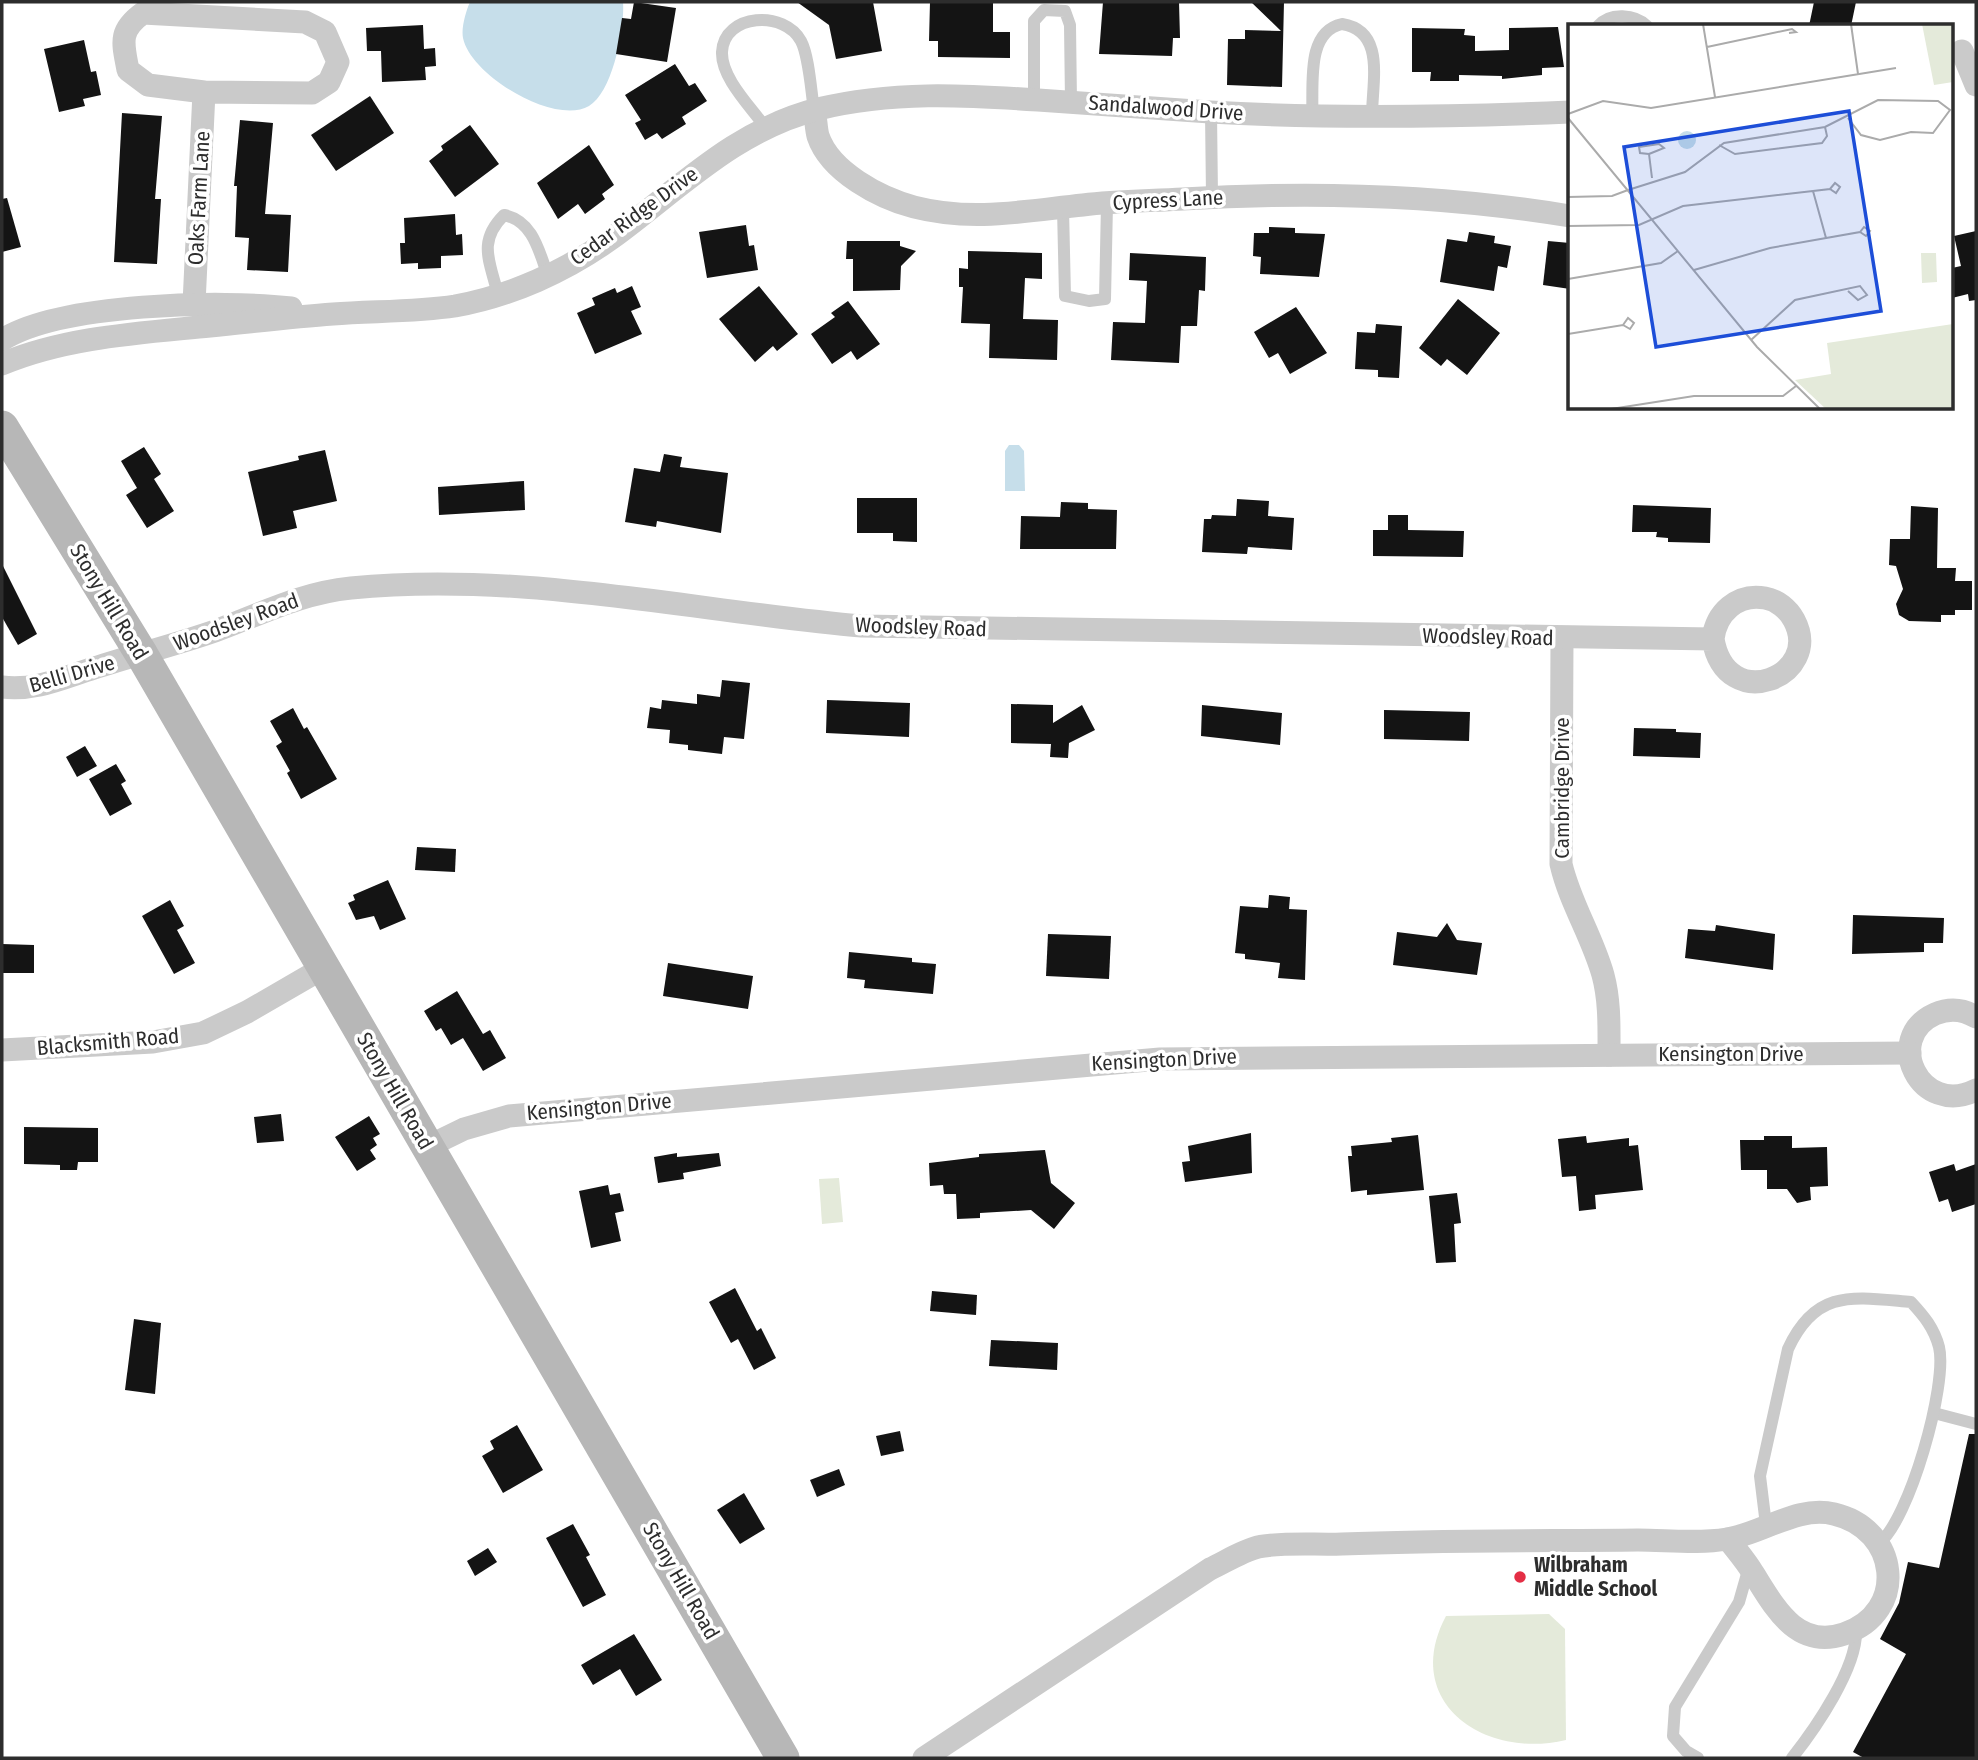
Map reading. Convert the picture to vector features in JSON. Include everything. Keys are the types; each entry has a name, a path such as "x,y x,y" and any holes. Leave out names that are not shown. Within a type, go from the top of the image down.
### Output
{"main road":[{"name":"Stony Hill Road","path":"2,427 142,655 783,1758"}],"street":[{"path":"143,13 305,22 325,32 338,62 329,82 312,93 204,92 148,85 128,70 123,43 128,24 143,13"},
{"path":"1964,50 1976,85"},
{"name":"Oaks Farm Lane","path":"194,304 204,92"},
{"name":"Sandalwood Drive","path":"765,127 814,110 908,94 1312,116 1568,112"},
{"name":"Cypress Lane","path":"814,110 818,137 828,153 860,182 887,197 912,206 970,216 1212,197 1338,195 1405,198 1568,216"},
{"name":"Cedar Ridge Drive","path":"2,364 46,348 132,334 332,314 455,306 498,295 548,276 613,237 702,166 765,127"},
{"name":"Cedar Ridge Drive","path":"2,340 27,328 76,317 194,304 255,305 332,314"},
{"name":"Woodsley Road","path":"142,655 215,631 292,599 349,589 421,584 592,593 749,615 862,626 1713,639"},
{"name":"Cambridge Drive","path":"1562,638 1561,864 1567,888 1603,976 1608,1007 1609,1055"},
{"name":"Belli Drive","path":"2,687 20,689 52,684 142,655"},
{"name":"Blacksmith Road","path":"2,1050 153,1042 203,1033 247,1012 323,968"},
{"path":"1976,1017 1953,1010 1931,1016 1915,1031 1909,1053 1915,1075 1931,1091 1953,1097 1976,1090"},
{"name":"Kensington Drive","path":"427,1147 464,1129 509,1116 1116,1061 1255,1056 1909,1053"},
{"path":"924,1758 1210,1569 1258,1547 1385,1542 1728,1539 1766,1525 1832,1513 1859,1522 1879,1543 1886,1555 1889,1577 1885,1598 1873,1616 1856,1630 1836,1637 1816,1637 1798,1631 1782,1619 1728,1539"}],"lane":[{"path":"1034,100 1034,21 1044,10 1065,11 1070,24 1071,102"},
{"path":"1601,24 1610,18 1622,16 1640,20 1645,24"},
{"path":"765,127 732,82 722,53 727,35 744,22 772,20 791,28 802,41 814,110"},
{"path":"1312,116 1316,46 1329,29 1342,24 1363,31 1372,44 1372,116"},
{"path":"1211,112 1212,197"},
{"path":"1063,208 1065,296 1089,301 1105,299 1107,204"},
{"path":"498,295 486,241 489,230 504,215 517,218 533,235 548,276"},
{"path":"1766,1525 1760,1476 1788,1349 1794,1336 1825,1303 1854,1297 1911,1302 1929,1321 1940,1349 1934,1413 1912,1485 1891,1535 1879,1543"},
{"path":"1934,1413 1976,1424"},
{"path":"1698,1758 1686,1751 1673,1736 1675,1707 1739,1602 1746,1574 1751,1570"},
{"path":"1792,1758 1834,1693 1857,1643 1856,1630"}],"green space":[{"path":"839,1178 843,1222 822,1224 819,1179"},
{"path":"1549,1614 1565,1629 1566,1740 1535,1744 1505,1741 1479,1732 1457,1717 1442,1697 1434,1674 1435,1646 1446,1616"}],"water":[{"path":"470,2 623,2 622,27 616,58 605,87 597,99 589,106 574,110 556,109 516,94 497,81 469,53 463,38 463,25"},
{"path":"1009,445 1019,445 1024,451 1025,491 1005,491 1005,451"}],"building":[{"path":"634,2 676,8 667,62 616,54 622,18 631,19"},
{"path":"797,2 873,2 882,51 836,59 829,25"},
{"path":"930,2 993,2 993,32 1010,32 1010,58 938,57 938,41 929,41"},
{"path":"1103,2 1179,2 1180,38 1173,38 1172,56 1099,54"},
{"path":"1251,2 1284,2 1282,87 1227,85 1228,39 1245,39 1245,30 1281,31"},
{"path":"1814,2 1856,2 1851,24 1809,24"},
{"path":"423,25 424,49 435,48 436,66 425,67 426,80 382,82 381,51 367,51 366,28"},
{"path":"1558,27 1564,67 1542,68 1542,75 1502,79 1502,76 1459,75 1459,81 1430,81 1431,72 1412,72 1412,28 1465,29 1464,35 1475,36 1475,51 1509,50 1509,28"},
{"path":"84,40 91,72 96,71 101,95 83,99 85,106 59,112 44,49"},
{"path":"675,64 689,86 695,83 707,101 682,117 686,124 662,139 657,133 645,140 635,123 641,120 625,95"},
{"path":"370,96 394,133 336,171 311,135"},
{"path":"122,113 162,116 155,199 161,199 157,264 114,262"},
{"path":"240,120 273,123 265,214 291,215 288,272 247,270 249,238 235,237 237,186 234,186"},
{"path":"470,125 499,164 455,197 429,161 443,150 441,146"},
{"path":"589,145 614,185 602,194 605,199 585,214 578,204 558,219 537,183"},
{"path":"7,198 21,247 2,252 2,199"},
{"path":"455,214 456,235 462,234 463,255 441,256 441,268 418,269 418,263 401,264 400,243 405,243 404,218"},
{"path":"746,225 749,246 754,245 758,270 707,278 699,232"},
{"path":"1269,227 1295,228 1295,233 1325,234 1319,277 1260,274 1261,257 1253,256 1254,233 1269,233"},
{"path":"1976,231 1976,300 1969,301 1968,294 1954,298 1954,268 1961,266 1954,236"},
{"path":"1469,232 1495,236 1494,243 1511,246 1507,268 1498,266 1494,291 1440,282 1447,239 1467,242"},
{"path":"847,241 900,241 900,246 916,251 901,266 900,290 853,291 853,259 846,259"},
{"path":"1548,241 1568,243 1568,289 1543,285"},
{"path":"968,251 1042,253 1042,279 1025,278 1023,319 1058,320 1057,360 989,358 990,324 961,323 963,287 959,287 959,268 968,269"},
{"path":"1130,253 1206,257 1205,291 1199,290 1197,326 1181,326 1179,363 1111,360 1113,322 1145,323 1147,281 1129,280"},
{"path":"632,286 641,307 631,311 642,334 595,354 577,313 595,305 592,298 615,288 617,293"},
{"path":"759,286 798,334 777,351 773,346 755,362 719,319"},
{"path":"1458,299 1500,333 1467,375 1447,359 1441,366 1419,348"},
{"path":"848,301 880,344 857,360 851,351 832,364 811,334 835,317 831,313"},
{"path":"1296,307 1327,353 1290,374 1278,353 1269,358 1254,332"},
{"path":"1376,324 1402,326 1399,378 1378,377 1378,370 1355,369 1357,332 1375,333"},
{"path":"144,447 161,474 154,479 174,511 147,528 126,495 137,488 121,461"},
{"path":"325,450 337,501 293,511 297,528 263,536 248,472 299,460 298,456"},
{"path":"664,454 682,457 680,467 728,473 721,533 657,521 656,527 625,522 634,468 660,472"},
{"path":"524,481 525,510 439,515 438,487"},
{"path":"857,498 917,498 917,542 893,541 893,533 857,533"},
{"path":"1237,499 1269,501 1268,516 1294,518 1292,550 1248,547 1247,554 1202,552 1204,519 1211,519 1212,515 1236,516"},
{"path":"1061,502 1088,503 1088,509 1117,510 1116,549 1020,549 1021,516 1060,517"},
{"path":"1633,505 1711,508 1710,543 1668,542 1668,538 1656,537 1657,532 1632,532"},
{"path":"1911,506 1938,508 1937,568 1956,568 1955,581 1972,581 1972,610 1955,610 1955,615 1941,615 1941,622 1909,621 1899,615 1896,604 1903,589 1896,566 1889,565 1890,539 1910,539"},
{"path":"1388,515 1408,515 1408,530 1464,531 1463,557 1373,556 1373,530 1388,530"},
{"path":"2,564 37,634 18,645 2,617"},
{"path":"722,680 750,683 744,739 724,737 722,754 688,750 688,745 669,743 670,730 647,728 650,707 661,709 662,700 697,704 697,694 720,697"},
{"path":"827,700 910,703 909,737 826,733"},
{"path":"1011,704 1053,705 1053,723 1082,705 1095,730 1069,743 1068,758 1050,757 1051,744 1011,743"},
{"path":"1202,705 1282,713 1280,745 1201,736"},
{"path":"293,708 337,779 301,799 276,746 282,742 270,721"},
{"path":"1384,710 1470,712 1469,741 1384,739"},
{"path":"1634,728 1676,729 1676,732 1701,733 1700,758 1633,756"},
{"path":"85,746 97,766 77,777 66,757"},
{"path":"116,764 126,781 121,784 132,804 110,816 89,779"},
{"path":"417,847 456,849 455,872 415,870"},
{"path":"388,880 406,919 380,930 374,916 356,920 348,903 355,900 353,895"},
{"path":"1269,895 1290,897 1289,909 1307,910 1305,980 1278,978 1280,963 1245,959 1245,954 1235,953 1240,906 1268,908"},
{"path":"170,900 184,926 177,930 195,963 174,974 142,916"},
{"path":"1853,915 1944,918 1943,943 1924,943 1924,952 1852,954"},
{"path":"1447,923 1457,940 1482,943 1477,975 1393,965 1397,932 1437,937"},
{"path":"1716,925 1775,934 1773,970 1685,958 1688,929 1715,931"},
{"path":"1048,934 1111,936 1109,979 1046,976"},
{"path":"2,944 34,945 34,973 2,973"},
{"path":"849,952 912,958 912,962 936,964 933,994 864,988 865,980 847,978"},
{"path":"668,963 753,976 748,1009 663,996"},
{"path":"457,991 483,1034 490,1030 506,1058 483,1071 463,1038 451,1045 441,1028 436,1031 424,1011"},
{"path":"281,1114 284,1141 257,1143 254,1117"},
{"path":"369,1116 380,1134 373,1138 377,1145 370,1150 376,1159 357,1171 335,1137"},
{"path":"24,1127 98,1128 98,1162 78,1162 77,1170 60,1170 60,1165 24,1164"},
{"path":"1251,1133 1252,1173 1185,1182 1182,1162 1190,1161 1188,1146"},
{"path":"1418,1135 1424,1190 1367,1195 1367,1190 1351,1192 1348,1156 1352,1156 1351,1146 1392,1142 1391,1138"},
{"path":"1586,1136 1587,1143 1629,1138 1629,1146 1638,1145 1643,1190 1595,1195 1596,1209 1579,1211 1576,1176 1562,1177 1558,1139"},
{"path":"1764,1136 1792,1136 1792,1148 1827,1147 1828,1186 1810,1187 1811,1200 1797,1203 1787,1189 1767,1189 1767,1170 1741,1170 1740,1140 1764,1140"},
{"path":"1045,1150 1051,1183 1075,1203 1054,1229 1031,1210 980,1213 980,1218 957,1219 956,1194 944,1194 943,1185 930,1186 929,1163 979,1157 979,1154"},
{"path":"677,1153 677,1157 719,1153 721,1166 683,1173 684,1179 658,1183 654,1157"},
{"path":"1954,1164 1956,1171 1976,1164 1976,1204 1952,1212 1948,1199 1939,1202 1929,1172"},
{"path":"608,1185 610,1195 620,1193 624,1211 615,1213 621,1241 591,1248 579,1191"},
{"path":"1457,1193 1461,1223 1454,1224 1456,1262 1436,1263 1429,1196"},
{"path":"735,1288 757,1331 761,1328 776,1358 754,1370 738,1339 731,1343 709,1302"},
{"path":"932,1291 977,1295 976,1315 930,1311"},
{"path":"134,1319 161,1323 155,1394 125,1390"},
{"path":"991,1340 1058,1343 1057,1370 989,1366"},
{"path":"517,1425 543,1470 503,1493 482,1456 494,1449 490,1441"},
{"path":"900,1431 904,1451 881,1456 876,1436"},
{"path":"1969,1434 1976,1434 1976,1758 1864,1758 1853,1752 1906,1654 1880,1639 1899,1603 1908,1562 1939,1568"},
{"path":"839,1469 845,1485 817,1497 810,1480"},
{"path":"744,1493 765,1529 740,1544 717,1510"},
{"path":"573,1524 590,1555 586,1557 606,1595 583,1607 546,1538"},
{"path":"488,1548 497,1562 475,1576 467,1561"},
{"path":"634,1634 662,1680 636,1696 620,1669 593,1685 581,1665"}],"place":[{"name":"Wilbraham Middle School","path":"1520,1577"}]}
